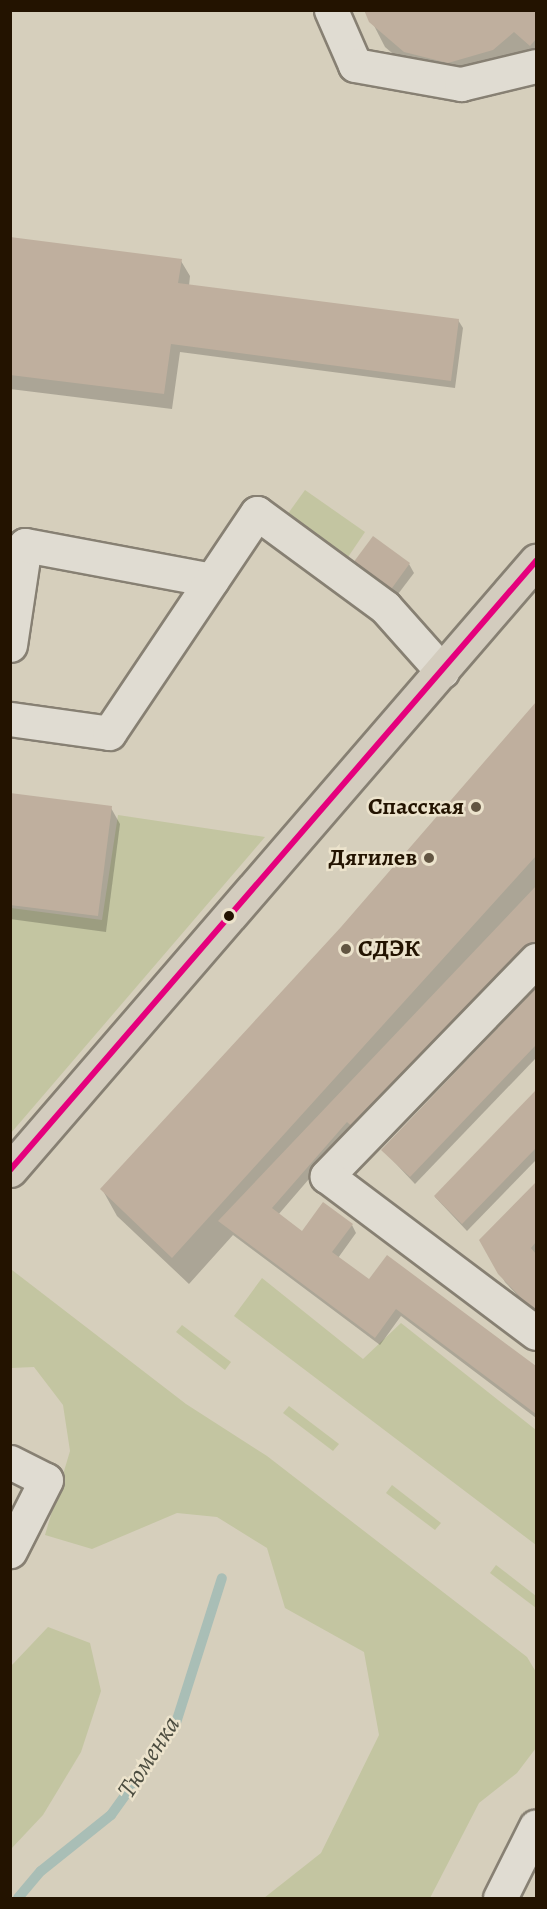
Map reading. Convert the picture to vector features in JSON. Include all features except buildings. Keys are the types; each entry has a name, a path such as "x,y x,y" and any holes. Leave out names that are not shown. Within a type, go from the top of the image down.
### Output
{"main road":[{"path":"10,1170 537,561"}],"street":[{"path":"331,10 355,65 461,84 537,66"},
{"path":"10,719 109,734 256,513 385,608 442,671"},
{"path":"10,645 25,545 212,580"},
{"path":"537,960 327,1176 537,1333"},
{"path":"10,1462 45,1480 10,1551"},
{"path":"500,1899 537,1826"}],"green space":[{"path":"305,490 365,532 344,563 287,515"},
{"path":"118,815 265,837 11,1133 11,908 102,920"},
{"path":"12,1270 186,1404 267,1456 527,1657 536,1672 536,1748 517,1773 479,1803 430,1898 264,1898 321,1853 379,1735 364,1652 285,1608 267,1548 217,1517 177,1513 92,1549 45,1535 70,1451 63,1405 34,1367 11,1368"},
{"path":"262,1278 363,1359 401,1323 536,1430 536,1545 234,1316"},
{"path":"182,1325 231,1362 225,1370 176,1332"},
{"path":"289,1406 339,1444 333,1451 283,1413"},
{"path":"392,1485 441,1523 435,1530 386,1493"},
{"path":"496,1565 536,1596 536,1608 490,1573"},
{"path":"48,1627 90,1643 101,1691 81,1752 43,1815 11,1849 11,1666"}],"waterway":[{"name":"Тюменка","path":"18,1898 41,1871 111,1815 175,1726 222,1578"}],"transit line":[{"path":"10,1170 536,561"}],"place":[{"name":"Спасская","path":"476,807"},
{"name":"Дягилев","path":"429,858"},
{"name":"СДЭК","path":"346,949"}]}
